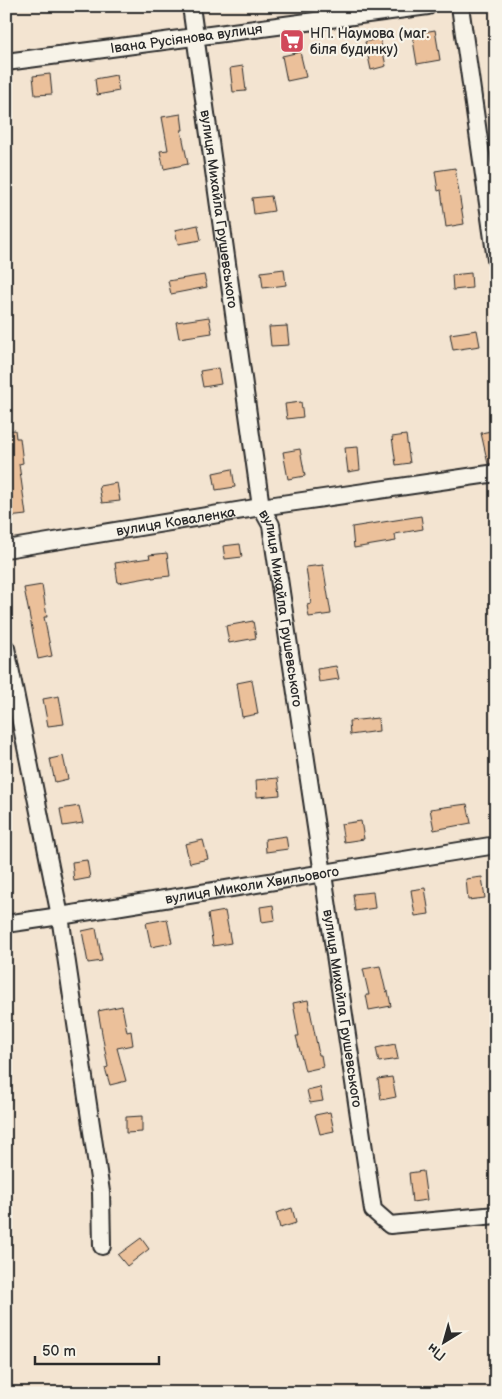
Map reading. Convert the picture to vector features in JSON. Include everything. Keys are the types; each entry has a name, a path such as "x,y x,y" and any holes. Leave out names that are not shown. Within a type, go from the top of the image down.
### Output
{"street":[{"name":"вулиця Михайла Грушевського","path":"191,6 261,507 271,525 373,1210 390,1225 496,1214"},
{"name":"Івана Русіянова вулиця","path":"6,62 428,6"},
{"path":"460,6 496,260"},
{"name":"вулиця Коваленка","path":"6,549 261,507 496,473"},
{"path":"6,648 60,916 101,1192 102,1246"},
{"name":"вулиця Миколи Хвильового","path":"6,924 496,845"}],"building":[{"path":"435,30 440,60 417,64 412,34"},
{"path":"380,38 386,66 371,70 365,42"},
{"path":"300,52 306,77 287,81 282,56"},
{"path":"243,66 246,91 233,92 230,68"},
{"path":"50,74 52,94 35,95 33,76"},
{"path":"116,75 119,91 97,95 95,79"},
{"path":"181,114 183,130 181,130 188,164 164,169 160,151 168,150 162,117"},
{"path":"455,168 464,224 446,227 441,190 438,191 435,171"},
{"path":"271,196 274,211 254,214 252,198"},
{"path":"198,225 201,240 178,244 175,230"},
{"path":"284,269 286,285 263,288 261,272"},
{"path":"471,273 472,288 453,290 452,275"},
{"path":"204,275 207,287 171,294 168,281"},
{"path":"209,317 212,333 179,338 176,322"},
{"path":"287,326 289,345 271,346 269,327"},
{"path":"477,330 480,346 453,350 450,334"},
{"path":"218,368 221,384 203,387 200,371"},
{"path":"301,402 303,417 287,419 285,404"},
{"path":"15,430 16,438 20,438 23,463 19,464 26,515 8,517 6,507 6,431"},
{"path":"496,430 496,463 488,464 481,433"},
{"path":"406,435 410,463 396,465 392,437"},
{"path":"358,447 360,470 348,472 345,448"},
{"path":"300,449 305,476 288,479 283,452"},
{"path":"232,469 235,487 216,490 213,473"},
{"path":"117,483 120,501 102,503 99,486"},
{"path":"421,516 423,529 395,534 396,541 354,548 352,527"},
{"path":"240,544 242,557 225,559 223,546"},
{"path":"167,553 170,576 118,583 115,563 150,558 149,555"},
{"path":"323,565 331,614 309,617 307,605 311,604 306,567"},
{"path":"42,585 47,617 44,617 52,656 38,659 24,588"},
{"path":"253,621 256,638 229,643 226,626"},
{"path":"336,666 339,679 319,682 317,669"},
{"path":"252,680 258,714 242,717 237,683"},
{"path":"59,696 64,724 48,726 43,699"},
{"path":"378,718 379,731 350,735 349,721"},
{"path":"63,756 68,779 55,782 50,759"},
{"path":"278,778 280,795 257,797 256,780"},
{"path":"467,804 471,823 434,830 430,809"},
{"path":"79,806 83,823 63,826 60,809"},
{"path":"361,821 364,839 344,842 341,824"},
{"path":"286,836 288,849 266,852 265,839"},
{"path":"203,840 208,859 190,863 185,844"},
{"path":"87,860 90,878 74,881 72,862"},
{"path":"482,877 485,898 468,900 466,879"},
{"path":"425,888 429,914 415,916 411,890"},
{"path":"373,892 375,908 355,911 353,894"},
{"path":"273,905 275,920 262,922 260,907"},
{"path":"225,911 231,943 213,946 208,914"},
{"path":"167,919 172,943 151,947 146,923"},
{"path":"96,928 102,961 88,963 82,931"},
{"path":"380,966 391,1006 369,1010 366,995 369,995 363,969"},
{"path":"308,1000 323,1067 305,1071 296,1036 299,1036 293,1003"},
{"path":"122,1006 127,1032 131,1031 133,1045 117,1048 126,1081 110,1085 105,1068 108,1067 98,1011"},
{"path":"395,1044 398,1059 379,1062 376,1048"},
{"path":"392,1077 396,1097 381,1100 378,1079"},
{"path":"320,1087 323,1101 310,1103 307,1090"},
{"path":"330,1112 334,1131 320,1134 315,1115"},
{"path":"142,1116 142,1132 126,1133 126,1117"},
{"path":"423,1171 427,1200 412,1202 409,1173"},
{"path":"292,1208 296,1223 280,1228 276,1213"},
{"path":"141,1238 149,1249 127,1266 118,1255"}],"place":[{"name":"НП. Наумова (маг. біля будинку)","path":"292,41"}]}
